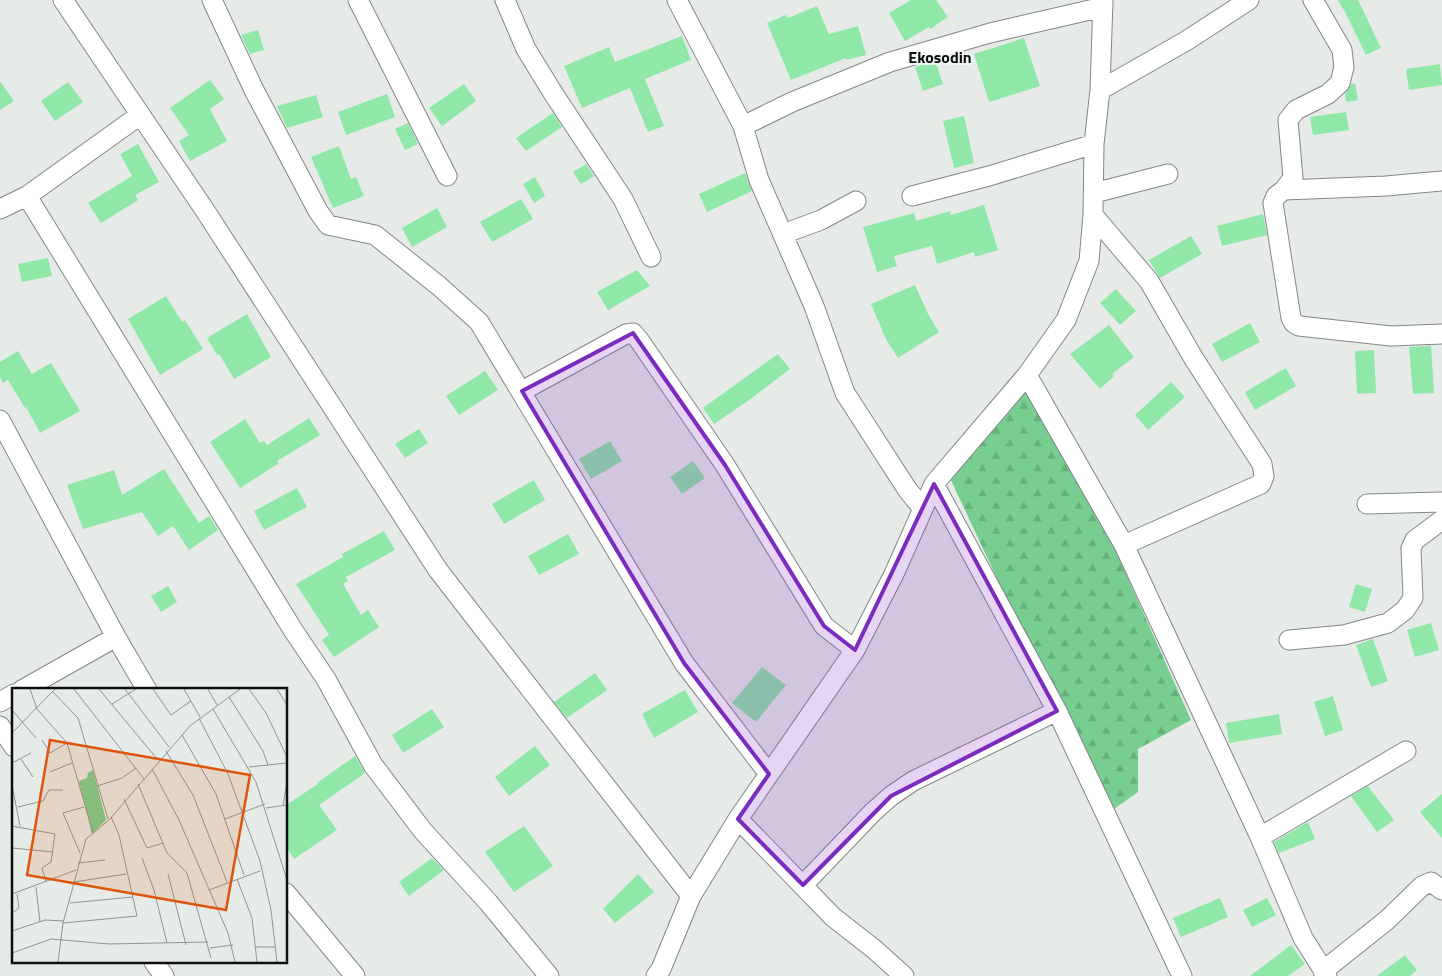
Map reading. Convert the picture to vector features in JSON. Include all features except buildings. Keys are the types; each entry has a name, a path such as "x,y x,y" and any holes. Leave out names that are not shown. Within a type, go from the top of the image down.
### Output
{"street":[{"path":"63,0 206,212 438,570 691,896"},
{"path":"212,0 254,90 318,211 328,225 375,235 439,286 479,322 522,390 624,566 684,663 769,774"},
{"path":"358,0 447,176"},
{"path":"504,0 526,49 623,199 650,257"},
{"path":"677,0 743,126 759,180 814,306 845,393 907,489 922,508"},
{"path":"1100,90 1186,41 1249,0"},
{"path":"1313,0 1342,50 1344,68 1340,82 1328,94 1296,110 1288,120 1293,178 1284,190 1276,196 1273,203 1294,323 1299,326 1391,336 1442,334"},
{"path":"662,973 691,896 738,819 855,650 894,574 934,484 1027,375 1066,320 1089,261 1094,193 1094,144 1100,90 1103,3 890,62 792,102 743,126"},
{"path":"0,209 27,196 140,114"},
{"path":"912,196 989,176 1094,144"},
{"path":"1094,193 1168,174"},
{"path":"1284,190 1386,186 1442,181"},
{"path":"27,196 293,630 326,679 373,765 423,831 488,902 549,976"},
{"path":"783,234 821,220 856,201"},
{"path":"1093,215 1149,281 1194,359 1262,464 1264,476 1261,484 1124,545"},
{"path":"522,390 626,334 632,333 640,340 725,465 824,626 855,650"},
{"path":"1027,375 1124,545 1260,837 1303,938 1325,974 1387,920 1422,886 1431,882 1442,890"},
{"path":"0,420 116,637 146,688"},
{"path":"934,484 1057,711 1182,976"},
{"path":"1367,504 1442,502"},
{"path":"1289,640 1344,634 1388,623 1405,610 1413,598 1410,548 1416,540 1442,520"},
{"path":"26,688 116,637"},
{"path":"0,702 12,695"},
{"path":"802,885 891,796 913,781 1057,711"},
{"path":"0,726 12,744"},
{"path":"1260,837 1406,751"},
{"path":"738,819 833,917 874,949 904,976"},
{"path":"288,896 355,976"},
{"path":"155,964 164,976"}],"highlighted area":[{"path":"633,333 725,465 824,626 855,650 934,484 1057,711 891,796 803,885 738,819 769,774 684,663 522,391"}],"green space":[{"path":"1033,365 1191,720 1138,749 1138,792 1107,814 950,478"}],"district":[{"name":"Ekosodin","path":"940,57"}]}
